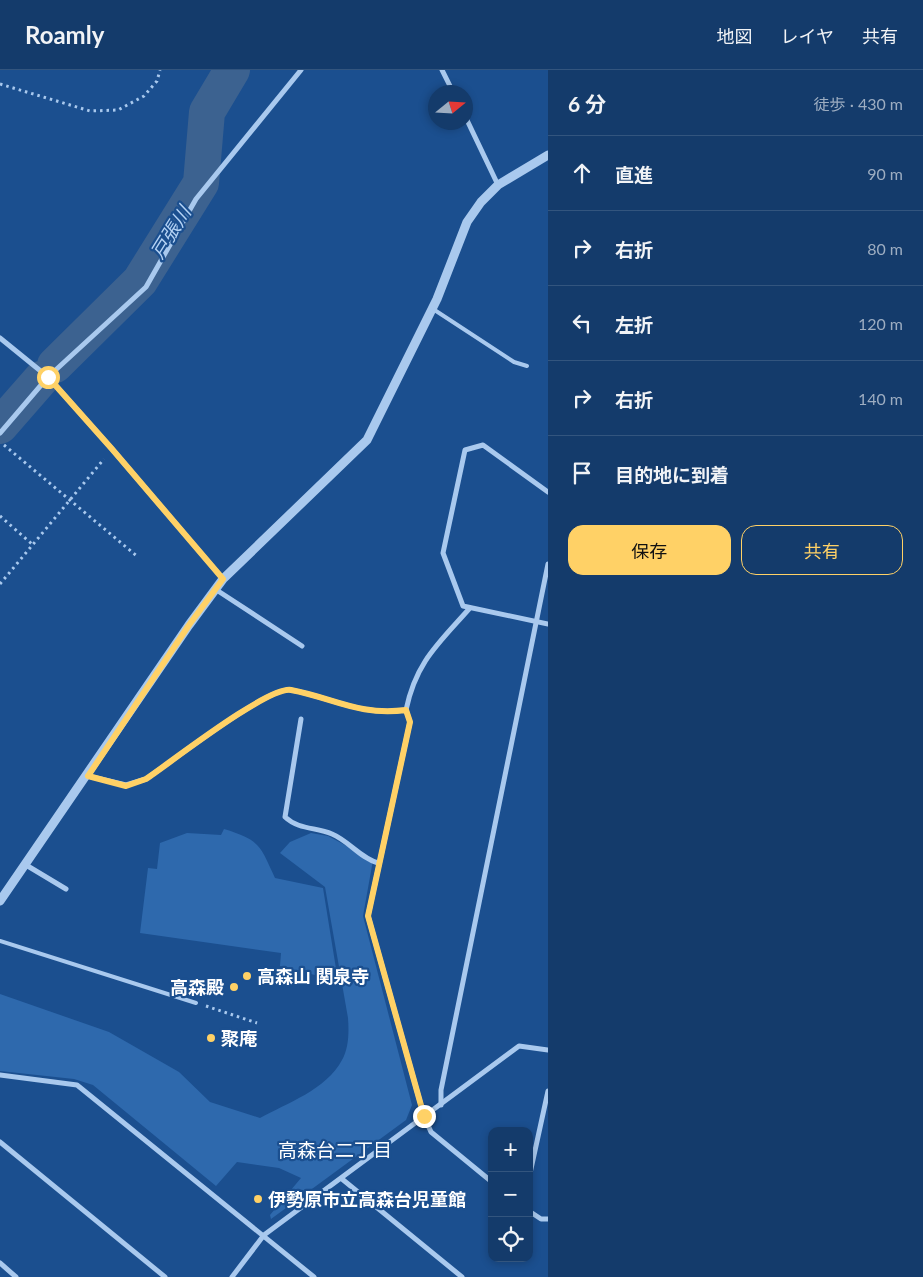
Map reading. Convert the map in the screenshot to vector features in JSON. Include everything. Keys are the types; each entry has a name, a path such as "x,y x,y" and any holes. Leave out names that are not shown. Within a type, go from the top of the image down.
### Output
{"street":[{"path":"0,433 48,377 146,287 196,198 301,70"},
{"path":"442,70 450,85"},
{"path":"472,130 498,185"},
{"path":"0,902 215,589 223,579 367,440 432,308 467,222 481,202 498,185 548,155"},
{"path":"0,338 48,377 223,579"},
{"path":"548,492 483,445 465,450 443,552 463,606 469,609 548,624"},
{"path":"441,1105 441,1090 548,564"},
{"path":"215,589 302,646"},
{"path":"469,609 425,659 411,687 406,710 410,722 368,916 424,1116 431,1132 488,1179"},
{"path":"88,776 126,786 146,779 263,698 288,690 360,710 392,712 406,710"},
{"path":"301,719 285,817 294,825 333,834 368,860 378,863"},
{"path":"26,865 66,889"},
{"path":"232,1277 264,1235 520,1046 548,1050"},
{"path":"0,1075 77,1085 314,1277"},
{"path":"530,1172 548,1091"},
{"path":"0,1142 165,1277"},
{"path":"342,1179 462,1277"},
{"path":"533,1214 541,1219 548,1219"},
{"path":"0,1263 16,1277"}],"lane":[{"path":"432,308 514,362 526,366"},
{"path":"0,941 196,1003"}],"path":[{"path":"0,84 90,111 118,110 144,96 157,81 160,70"},
{"path":"0,441 138,557"},
{"path":"0,584 112,449"},
{"path":"0,516 33,545"},
{"path":"196,1003 257,1023"}],"shaded area":[{"path":"224,829 245,837 257,845 266,858 275,878 323,888 338,981 280,966 281,953 140,933 148,868 157,869 160,843 187,833 221,835"},
{"path":"311,833 328,836 373,860 363,916 412,1105 406,1120 271,1219 270,1215 301,1178 279,1168 237,1162 216,1186 93,1085 74,1079 0,1071 0,994 109,1032 179,1072 210,1102 260,1118 316,1088 326,1080 342,1060 347,1045 348,1018 325,887 280,853 290,842"}],"waterway":[{"name":"戸張川","path":"55,365 140,281 201,183 207,112 232,70"},
{"name":"戸張川","path":"0,426 41,379"}],"place":[{"name":"高森山 関泉寺","path":"247,976"},
{"name":"高森殿","path":"234,987"},
{"name":"聚庵","path":"211,1038"},
{"name":"伊勢原市立高森台児童館","path":"258,1199"}],"district":[{"name":"高森台二丁目","path":"335,1149"}],"route":[{"path":"48,377 223,579 189,625 88,776 126,786 146,779 263,698 288,690 360,710 392,712 406,710 410,722 368,916 424,1116"}]}
